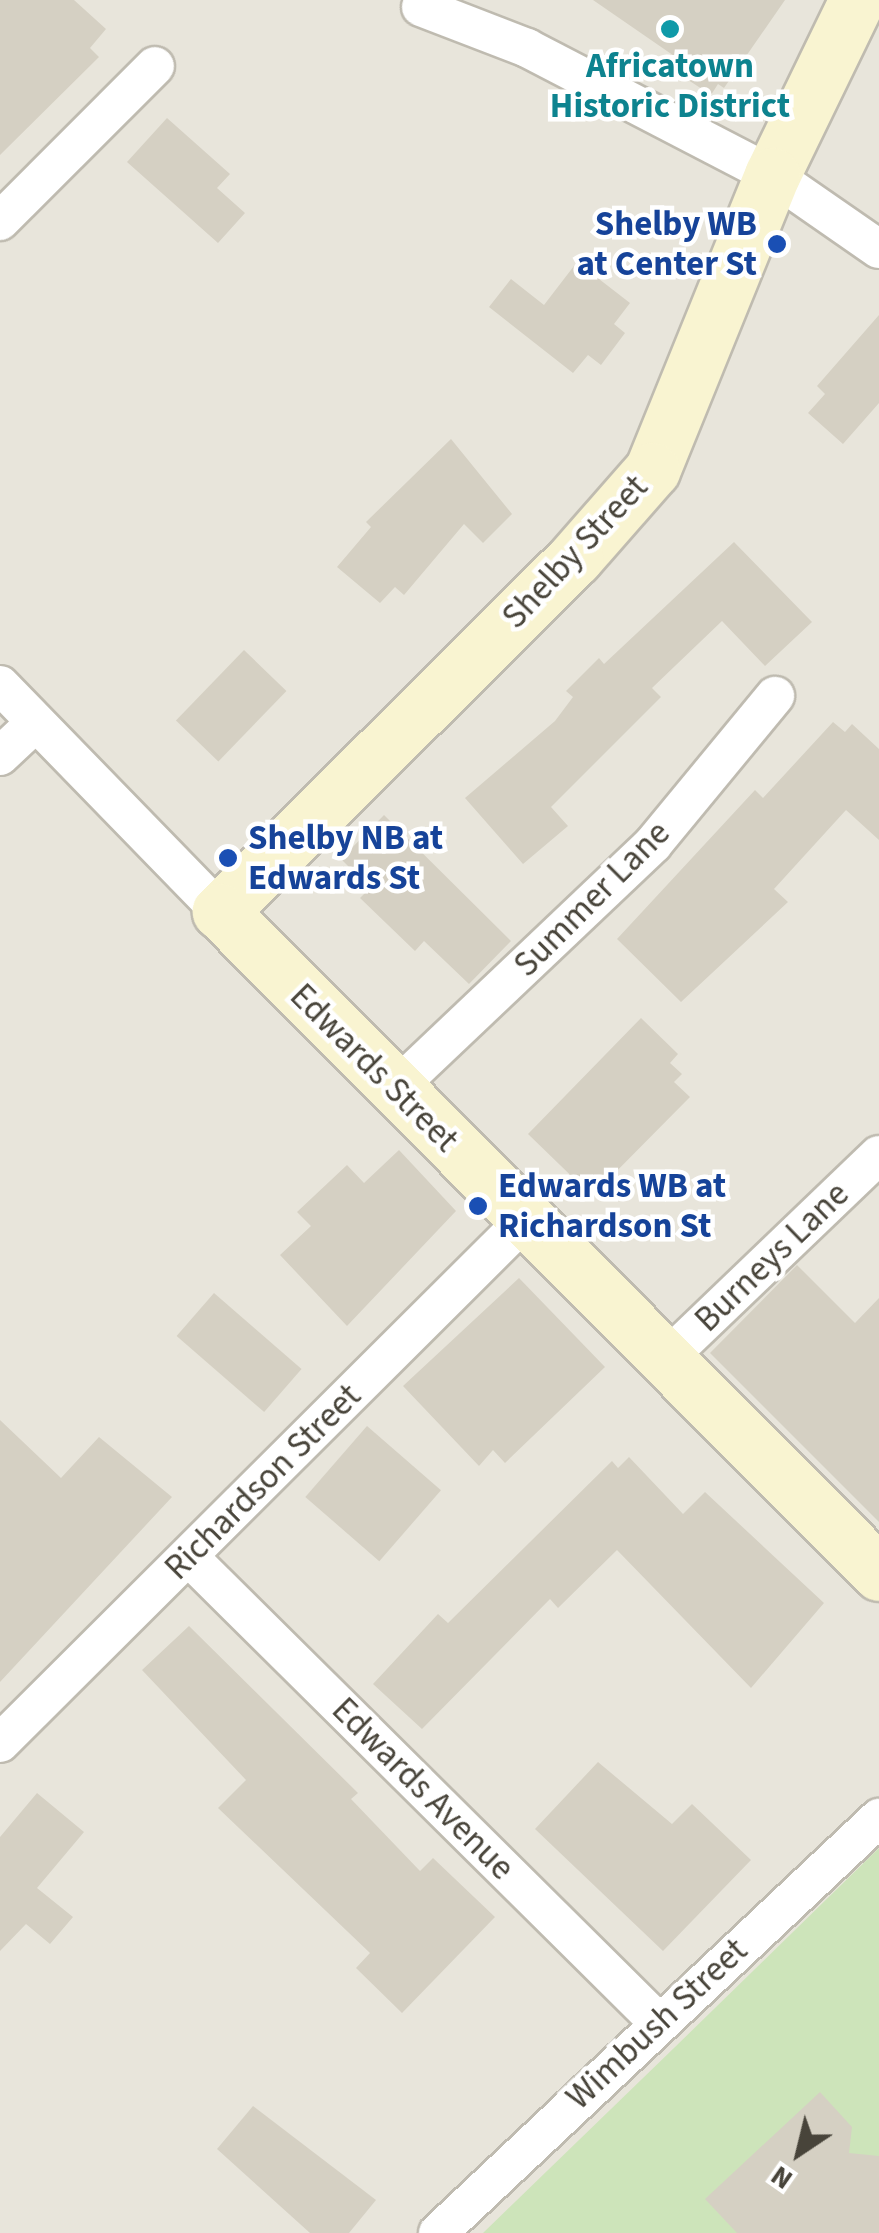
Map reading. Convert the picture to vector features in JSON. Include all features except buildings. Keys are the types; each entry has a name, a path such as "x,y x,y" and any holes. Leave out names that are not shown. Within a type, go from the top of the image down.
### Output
{"street":[{"name":"Shelby Street","path":"220,911 575,558 652,470 772,175 857,0"},
{"path":"421,7 527,48 772,175 879,249"},
{"path":"0,221 156,66"},
{"name":"Edwards Street","path":"0,685 879,1574"},
{"name":"Summer Lane","path":"396,1089 653,844 775,696"},
{"path":"0,756 35,722"},
{"name":"Burneys Lane","path":"664,1360 879,1155"},
{"name":"Richardson Street","path":"0,1743 525,1220"},
{"name":"Edwards Avenue","path":"190,1557 657,2021"},
{"name":"Wimbush Street","path":"438,2233 657,2021 879,1818"}],"shaded area":[{"path":"0,0 879,0 879,2233 0,2233"}],"green space":[{"path":"879,1848 879,2233 483,2233 674,2048"}],"place":[{"name":"Africatown Historic District","path":"670,29"},
{"name":"Shelby WB at Center St","path":"777,244"},
{"name":"Shelby NB at Edwards St","path":"228,858"},
{"name":"Edwards WB at Richardson St","path":"478,1206"}]}
